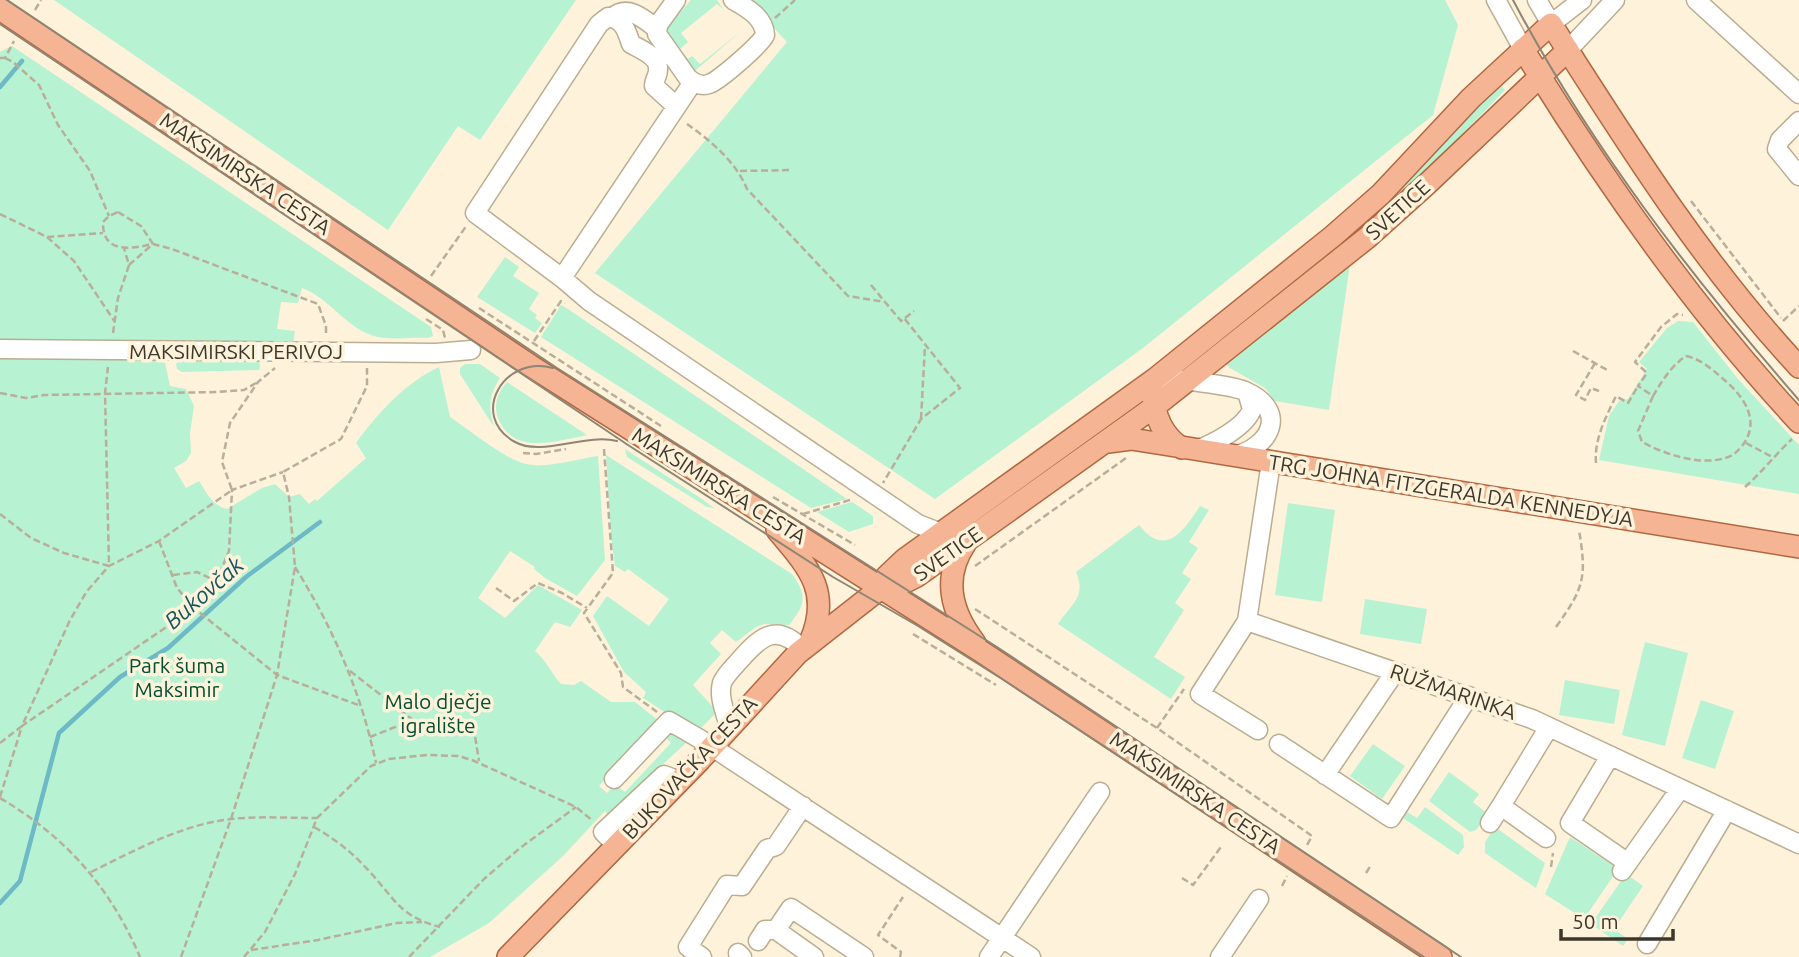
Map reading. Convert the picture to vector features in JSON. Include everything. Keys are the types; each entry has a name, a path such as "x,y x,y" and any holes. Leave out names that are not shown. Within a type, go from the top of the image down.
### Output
{"main road":[{"name":"MAKSIMIRSKA CESTA","path":"0,9 531,366 982,652 1441,957"},
{"name":"SVETICE","path":"881,588 887,576 897,566 1154,379 1360,214 1471,97 1551,24"},
{"path":"1551,24 1686,229 1799,367"},
{"path":"1523,49 1652,245 1769,390 1797,429"},
{"name":"SVETICE","path":"881,588 895,587 909,581 1106,443 1187,382 1368,237 1568,50"},
{"path":"1154,379 1154,407 1165,432 1175,443 1189,449"},
{"name":"TRG JOHNA FITZGERALDA KENNEDYJA","path":"1106,443 1131,439 1799,547"},
{"path":"760,512 816,581 819,614 806,646"},
{"path":"968,540 955,562 951,589 954,608 961,623 982,652"},
{"name":"BUKOVAČKA CESTA","path":"508,957 610,839 680,781 806,646 881,588"}],"street":[{"path":"657,29 676,0"},
{"path":"733,0 751,10 762,23 765,29 764,39 710,83 699,85 693,82 659,40 657,29 640,16 619,11 599,24 475,213 589,301 918,524 941,533"},
{"path":"1496,0 1523,49"},
{"path":"1537,0 1551,24"},
{"name":"SVETICE","path":"1551,24 1581,0"},
{"name":"SVETICE","path":"1568,50 1615,0"},
{"path":"1696,0 1799,94"},
{"path":"613,17 627,29 631,44 657,63 659,68 654,86 676,106"},
{"path":"562,278 693,82"},
{"path":"1799,121 1780,140 1777,149 1799,176"},
{"name":"MAKSIMIRSKI PERIVOJ","path":"0,349 367,353 471,350"},
{"path":"1154,379 1247,392 1259,400 1268,413 1269,432 1260,445 1234,456"},
{"path":"1189,449 1213,443 1248,418 1252,409 1247,392"},
{"path":"1258,730 1200,694 1247,621 1271,462"},
{"name":"RUŽMARINKA","path":"1247,621 1469,696 1549,727 1799,844"},
{"path":"729,727 721,695 723,682 742,657 761,639 773,634 786,636 806,646"},
{"path":"1325,775 1395,672"},
{"path":"1279,744 1391,818 1469,696"},
{"path":"614,779 668,721 1031,957"},
{"path":"1490,823 1549,727"},
{"path":"1610,756 1570,823 1625,867 1680,789"},
{"path":"989,957 1100,792"},
{"path":"1500,806 1546,838"},
{"path":"695,952 727,885 742,886 767,849 776,846 803,807"},
{"path":"1647,944 1727,810"},
{"path":"1220,957 1259,899"},
{"path":"776,930 792,908 864,957"},
{"path":"758,941 765,930 776,930 814,957"}],"path":[{"path":"27,5 34,12 41,0"},
{"path":"773,20 795,0"},
{"path":"5,58 14,40"},
{"path":"0,58 13,62 38,85 58,125 89,171 109,216"},
{"path":"687,124 740,171 747,189 848,296 885,302"},
{"path":"740,171 791,170"},
{"path":"1686,194 1783,321 1799,306"},
{"path":"153,244 149,235 133,220 118,212 103,222 103,233 108,240 124,248 153,244 318,304 326,326 325,352"},
{"path":"0,214 47,237 74,261 115,322"},
{"path":"47,237 103,233"},
{"path":"431,276 460,233"},
{"path":"109,566 105,393 110,351 118,298 130,265 153,244"},
{"path":"124,248 130,265"},
{"path":"871,285 901,321 914,311"},
{"path":"534,342 561,301 567,304"},
{"path":"470,302 668,430"},
{"path":"1596,463 1595,451 1616,396 1628,403 1647,373 1635,362 1661,327 1678,314 1689,316"},
{"path":"883,483 921,419 960,388 904,318"},
{"path":"921,419 925,343"},
{"path":"1573,351 1609,371"},
{"path":"0,393 26,398 44,395 244,390 294,352"},
{"path":"140,957 90,872 42,825 0,798 22,726 70,620 87,591 109,566 159,541 232,490 283,472 341,439 367,386 367,353"},
{"path":"1691,357 1734,387 1751,416 1752,428 1736,453 1725,459 1710,461 1685,458 1653,448 1642,442 1638,431 1653,396 1680,359 1691,357"},
{"path":"1595,363 1576,395 1584,400 1591,388 1598,391"},
{"path":"0,743 194,608 216,581 229,551 232,490 222,463 230,423 257,382"},
{"path":"1638,386 1653,396"},
{"path":"1745,487 1774,458 1797,429"},
{"path":"1745,442 1774,458"},
{"path":"523,453 536,454 566,449"},
{"path":"604,449 613,573 584,613 621,673 623,687 668,721"},
{"path":"972,569 1133,453"},
{"path":"181,957 231,819 277,674 295,567 289,497 283,472"},
{"path":"855,545 801,513 859,497"},
{"path":"0,514 31,538 65,553 109,566"},
{"path":"1556,627 1572,605 1584,575 1578,529"},
{"path":"159,541 177,588 194,608 277,674 361,706"},
{"path":"295,567 330,626 348,669 376,763"},
{"path":"172,575 197,572 216,581"},
{"path":"496,588 514,601 538,583 587,608"},
{"path":"971,606 1157,728 1312,836 1305,848"},
{"path":"913,634 996,685"},
{"path":"348,669 413,720"},
{"path":"1157,728 1184,688 1200,694"},
{"path":"370,737 413,720 450,723 474,730 479,762"},
{"path":"244,957 265,932 295,874 317,818 376,763 427,755 458,756 479,762 576,807 610,839"},
{"path":"409,957 484,879 520,848 576,807"},
{"path":"1285,817 1289,811"},
{"path":"90,872 152,841 188,828 231,819 317,818"},
{"path":"314,827 346,849 372,873 401,909 422,922 440,927"},
{"path":"1182,878 1193,885 1221,847"},
{"path":"1366,873 1371,865"},
{"path":"1282,886 1289,873"},
{"path":"900,957 901,952 878,935 903,897"},
{"path":"251,950 318,940 397,923 422,922"}],"green space":[{"path":"54,0 576,0 480,140 458,126 388,230"},
{"path":"691,0 717,0 724,10 717,4 681,33 688,42 680,49 688,59 692,56 700,64 740,32 695,71 665,34"},
{"path":"748,0 1445,0 1458,25 1433,115 1143,348 935,499 595,273 787,42"},
{"name":"Park šuma Maksimir","path":"12,46 431,327 433,336 428,338 377,337 362,331 321,298 302,288 298,303 281,302 277,329 295,331 293,344 164,358 170,386 186,389 194,406 190,433 191,453 186,461 174,468 186,488 199,481 214,502 227,509 262,488 275,484 289,497 300,494 309,504 315,499 317,501 366,458 356,443 383,410 415,381 439,367 450,417 508,456 526,464 542,465 598,456 605,560 577,596 545,578 535,567 510,551 478,598 505,618 538,585 582,610 570,627 555,622 535,651 561,684 574,685 581,681 611,702 635,702 659,721 599,786 607,793 615,785 625,792 671,743 662,734 669,727 687,742 608,815 605,811 563,856 489,923 430,957 0,957 0,52"},
{"path":"1499,83 1505,90 1409,189 1294,283"},
{"path":"505,257 519,267 513,276 539,293 529,309 542,323 535,333 477,297"},
{"path":"1351,257 1329,410 1275,401 1265,388 1230,368 1224,361"},
{"path":"561,305 847,499 811,508 541,337"},
{"path":"1678,321 1693,322 1738,379 1799,445 1799,494 1599,460 1609,416 1619,401 1628,399 1647,369 1639,362 1667,328"},
{"path":"180,358 259,359 260,368 182,372 177,369 176,364"},
{"path":"465,364 480,364 500,378 491,401 494,427 460,374 460,368"},
{"path":"507,382 587,435 537,443 514,438 505,430 496,408 497,399"},
{"path":"625,449 714,508 707,507 627,457"},
{"path":"606,455 792,574 801,588 801,606 789,625 764,624 736,642 722,630 710,643 721,654 693,685 713,707 715,714 699,730 691,729 643,698 646,692 624,672 593,616 607,596 649,626 669,599 628,569 625,572 615,566"},
{"path":"852,502 873,516 873,524 849,532 817,512"},
{"path":"1288,503 1335,510 1322,602 1275,595"},
{"path":"1200,506 1209,510 1189,542 1198,548 1182,573 1191,579 1175,603 1184,610 1154,657 1185,677 1171,699 1058,624 1079,594 1076,572 1139,525 1158,540 1174,537 1188,524"},
{"path":"1365,599 1427,609 1421,644 1360,634"},
{"path":"1645,642 1688,653 1665,746 1622,735"},
{"path":"1565,680 1620,690 1614,724 1559,715"},
{"path":"1701,700 1734,711 1715,769 1682,758"},
{"path":"1373,744 1405,766 1382,799 1350,776"},
{"path":"1449,772 1479,794 1473,802 1488,814 1476,830 1470,832 1429,801"},
{"path":"1425,807 1463,835 1464,847 1458,855 1403,818 1407,812 1417,818"},
{"path":"1495,827 1545,863 1536,888 1485,853 1485,842"},
{"path":"1570,837 1618,869 1584,919 1545,894"},
{"path":"1626,874 1643,886 1614,929 1628,939 1623,946 1591,924"}],"waterway":[{"path":"0,87 22,61"},
{"name":"Bukovčak","path":"0,903 20,881 59,733 120,677 168,648 246,577 320,522"}],"tram line":[{"path":"7,0 557,368 997,647 1461,957"},
{"path":"1513,0 1575,107 1644,208 1720,306 1799,400"},
{"path":"0,24 628,445 833,577 1002,679 1424,957"},
{"path":"553,368 535,366 520,370 507,378 493,403 494,418 501,431 515,442 526,446 551,446 605,439 617,441"}],"park label":[{"name":"Malo dječje igralište","path":"438,714"}]}
